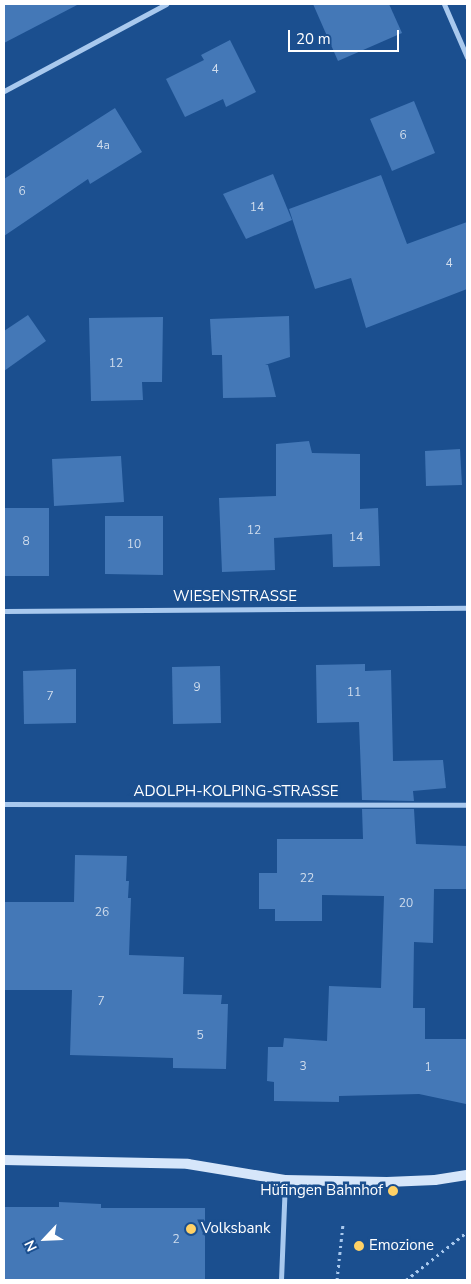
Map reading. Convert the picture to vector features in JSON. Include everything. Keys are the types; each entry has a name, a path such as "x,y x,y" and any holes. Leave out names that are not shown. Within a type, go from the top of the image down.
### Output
{"main road":[{"path":"4,1160 188,1164 285,1180 388,1182 435,1180 467,1175"}],"street":[{"path":"4,91 166,4"},
{"path":"444,4 467,57"},
{"name":"WIESENSTRASSE","path":"4,611 467,608"},
{"name":"ADOLPH-KOLPING-STRASSE","path":"4,804 467,805"},
{"path":"281,1280 285,1180"}],"path":[{"path":"337,1280 343,1224"},
{"path":"406,1280 467,1232"}],"building":[{"path":"4,4 79,4 4,43"},
{"path":"313,4 389,4 402,33 338,61"},
{"path":"230,40 256,92 226,107 223,99 185,117 166,79 204,60 201,55"},
{"path":"414,101 435,153 392,171 370,119"},
{"path":"115,108 142,152 90,184 88,179 4,236 4,179"},
{"path":"273,174 292,220 246,239 223,194"},
{"path":"381,175 407,244 467,222 467,289 366,328 351,278 315,289 289,209"},
{"path":"28,315 46,341 4,371 4,331"},
{"path":"289,316 290,357 265,365 268,365 276,397 223,398 222,355 212,355 210,319"},
{"path":"163,317 162,382 142,382 143,400 91,401 89,318"},
{"path":"309,441 312,453 360,454 360,509 378,508 380,566 333,567 332,534 274,538 275,570 222,572 219,498 276,496 276,444"},
{"path":"460,449 462,485 426,486 425,451"},
{"path":"121,456 124,502 54,506 52,459"},
{"path":"4,508 49,508 49,576 4,576"},
{"path":"105,516 163,516 163,575 105,574"},
{"path":"365,664 365,671 391,670 393,761 443,760 446,788 413,791 414,801 362,800 359,722 317,723 316,665"},
{"path":"220,666 221,723 173,724 172,667"},
{"path":"76,669 76,723 24,724 23,671"},
{"path":"362,809 414,809 416,844 467,846 467,889 434,889 433,943 414,942 413,1008 425,1008 425,1039 467,1039 466,1104 419,1094 339,1096 339,1102 274,1101 274,1082 267,1081 268,1047 283,1047 284,1038 327,1041 329,986 381,988 384,896 322,895 322,921 275,921 275,909 259,909 259,873 277,873 277,839 363,839"},
{"path":"75,855 127,856 126,881 129,881 128,898 131,898 129,955 184,957 183,994 222,995 221,1004 228,1004 226,1069 173,1068 173,1058 70,1055 72,990 4,990 4,902 74,902"},
{"path":"59,1202 101,1204 101,1208 205,1208 205,1280 4,1280 4,1207 59,1207"}],"place":[{"name":"Hüfingen Bahnhof","path":"393,1191"},
{"name":"Volksbank","path":"191,1229"},
{"name":"Emozione","path":"359,1246"}]}
